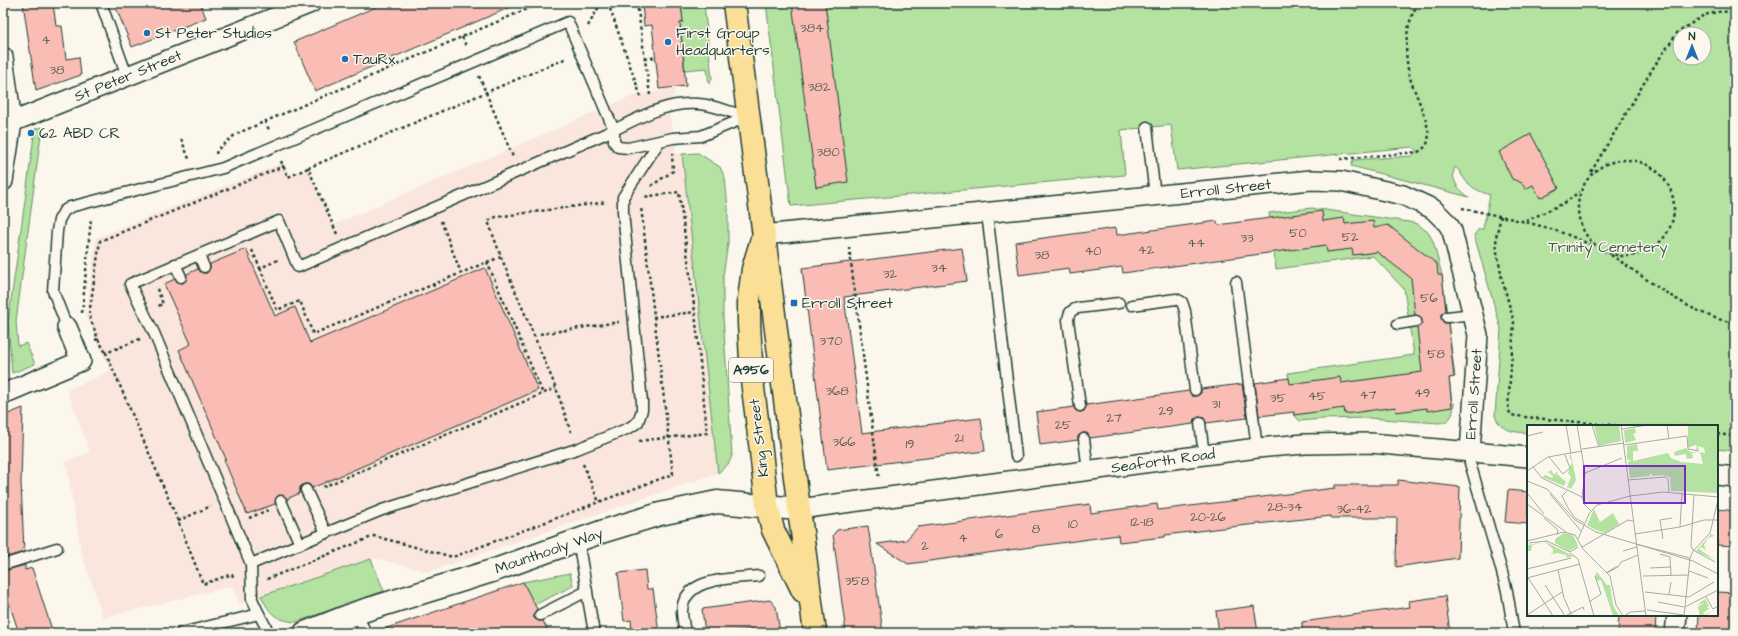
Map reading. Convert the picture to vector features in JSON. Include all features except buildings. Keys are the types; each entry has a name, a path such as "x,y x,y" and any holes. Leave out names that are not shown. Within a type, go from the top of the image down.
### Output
{"main road":[{"name":"King Street","path":"734,3 815,633"},
{"name":"King Street","path":"763,235 753,269 749,299 749,323 752,380 767,506 774,530 812,608"},
{"name":"Mounthooly Way","path":"305,633 356,613 495,570 578,540 660,514 717,502 799,509"}],"street":[{"name":"St Peter Street","path":"12,122 311,3"},
{"path":"3,57 12,122 3,181"},
{"name":"Erroll Street","path":"763,235 1291,182 1328,180 1353,183 1403,195 1433,209 1448,224 1452,231 1473,314 1478,344 1470,452"},
{"path":"3,394 81,361 76,348 75,322"},
{"name":"Seaforth Road","path":"799,509 1257,448 1305,444 1370,443 1527,457"},
{"path":"1718,475 1735,477"},
{"path":"1675,633 1677,616"}],"lane":[{"path":"101,3 127,76"},
{"path":"75,322 54,291 57,231 59,220 64,212 70,207 223,168 568,22 614,130 614,142 618,148 628,148 672,138 701,136 748,117"},
{"path":"268,633 252,599 251,564 154,332 130,284 178,271 199,254 278,221 298,267 614,130 648,113 669,106 699,104 748,117"},
{"path":"1147,127 1155,196"},
{"path":"251,564 382,510 577,449 638,422 642,410 623,197 659,142"},
{"path":"987,213 1016,456"},
{"path":"199,254 204,267"},
{"path":"1236,282 1257,448"},
{"path":"1132,305 1176,299 1182,302 1185,311 1195,390"},
{"path":"1080,406 1068,315 1073,310 1078,308 1119,303"},
{"path":"1447,317 1473,314"},
{"path":"1398,324 1416,321"},
{"path":"1200,423 1204,455"},
{"path":"1084,439 1088,471"},
{"path":"1470,452 1470,463 1507,592 1514,633"},
{"path":"307,492 326,533"},
{"path":"282,503 300,544"},
{"path":"578,540 594,633"},
{"path":"3,565 57,548"},
{"path":"684,633 682,612 688,595 694,589 700,585 710,582 759,576"},
{"path":"540,615 587,592"},
{"path":"356,613 366,633"},
{"path":"181,633 259,614"}],"path":[{"path":"215,160 217,150 236,134 541,3"},
{"path":"330,237 337,235 308,168 568,57 578,44 601,3"},
{"path":"608,3 640,98"},
{"path":"637,3 650,95"},
{"path":"1335,160 1418,152 1424,148 1428,142 1428,128 1409,74 1406,55 1408,28 1413,11 1419,3"},
{"path":"1525,221 1564,203 1579,192 1653,68 1677,33 1704,15 1717,12 1735,12"},
{"path":"462,37 514,159"},
{"path":"645,59 656,57"},
{"path":"181,139 191,163 185,164"},
{"path":"1591,173 1606,164 1620,160 1638,162 1653,167 1667,180 1672,195 1674,215 1672,226 1664,240 1652,250 1638,255 1623,256 1608,254"},
{"path":"106,354 98,339 89,315 100,241 284,166"},
{"path":"645,190 672,171"},
{"path":"599,502 577,449 556,388 501,257 488,221 496,217 623,200 640,196 679,192 695,312 707,433 668,438"},
{"path":"1579,192 1579,220 1584,234 1595,247"},
{"path":"640,196 673,474"},
{"path":"75,322 91,229 91,218 88,203"},
{"path":"435,207 461,272"},
{"path":"1486,213 1525,221 1573,235 1608,254 1688,306 1705,314 1735,324"},
{"path":"1501,216 1496,236 1502,279 1514,322 1508,409 1512,414 1524,418 1609,425"},
{"path":"846,227 882,498"},
{"path":"252,248 277,310 300,301 313,334 461,272 501,257"},
{"path":"260,268 292,254"},
{"path":"487,262 543,394"},
{"path":"160,313 157,306 163,304 157,289 162,287 161,280 178,271"},
{"path":"433,284 435,289"},
{"path":"76,348 98,339"},
{"path":"307,492 526,402 556,388"},
{"path":"524,396 526,402"},
{"path":"1718,434 1735,436"},
{"path":"178,521 224,501"},
{"path":"244,513 247,519 282,503"}],"shaded area":[{"path":"675,88 675,92 669,106 670,118 675,138 676,153 682,154 718,473 428,572 375,558 240,604 232,586 103,618 81,551 66,461 90,452 67,390 110,371 86,315 96,238 282,163 288,176 308,168 333,225 632,96"}],"green space":[{"path":"681,3 704,3 712,79 709,84 707,68 685,70 680,23 683,22"},
{"name":"Trinity Cemetery","path":"766,3 1735,3 1735,451 1718,449 1718,425 1527,425 1527,433 1508,430 1501,425 1495,416 1501,329 1474,235 1479,229 1483,229 1490,195 1470,185 1455,167 1454,180 1461,191 1469,197 1351,166 1353,160 1412,156 1417,151 1412,147 1177,170 1171,125 1121,130 1125,175 791,206"},
{"path":"42,127 16,321 18,346 26,343 35,364 12,373 8,322 35,129"},
{"path":"698,153 720,167 725,178 728,208 728,243 723,276 723,316 732,456 729,463 718,473 682,154"},
{"path":"1312,208 1409,222 1417,224 1428,232 1433,241 1442,275 1455,377 1449,378 1452,403 1454,403 1451,417 1447,421 1439,423 1368,418 1300,421 1294,415 1288,373 1414,355 1404,289 1373,256 1276,269 1269,213"},
{"path":"371,559 384,591 296,622 278,618 270,612 261,596"},
{"path":"570,573 573,586 534,605 523,582"}],"place":[{"name":"St Peter Studios","path":"147,33"},
{"name":"First Group Headquarters","path":"668,42"},
{"name":"TauRx","path":"345,59"},
{"name":"62 ABD CR","path":"31,133"},
{"name":"Erroll Street","path":"794,303"}]}
